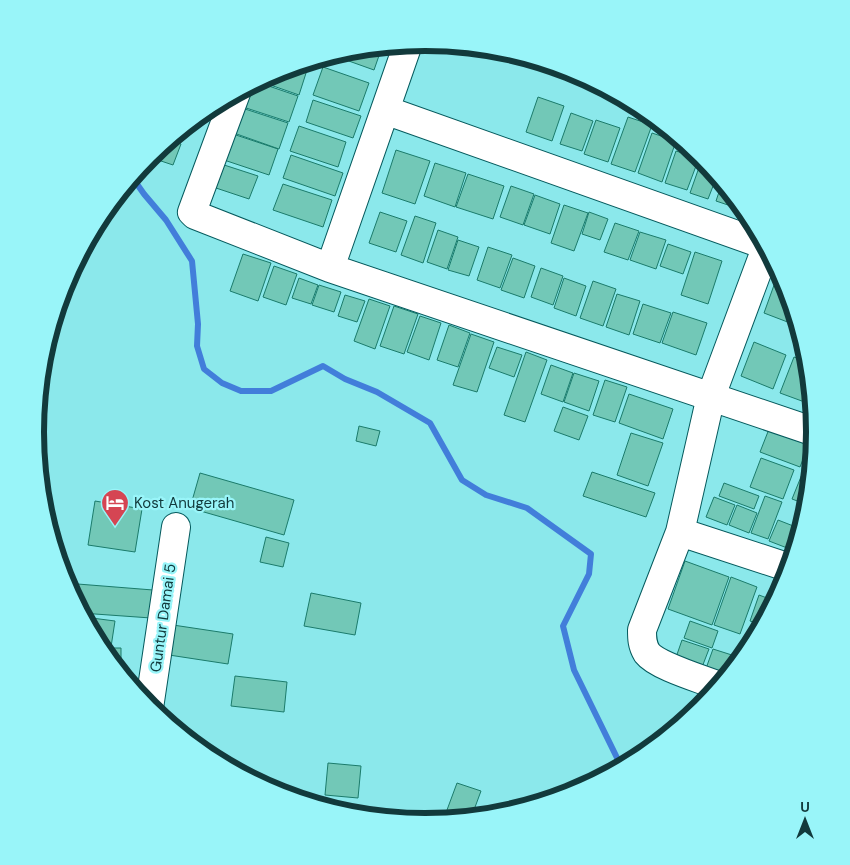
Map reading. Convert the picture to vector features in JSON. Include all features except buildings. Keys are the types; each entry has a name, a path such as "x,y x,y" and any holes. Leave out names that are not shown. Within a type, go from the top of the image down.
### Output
{"street":[{"path":"330,268 405,52"},
{"path":"232,103 192,212 202,219 330,268 806,429"},
{"path":"385,110 755,243"},
{"path":"712,683 658,662 647,653 642,642 642,630 680,532 711,396 762,255"},
{"name":"Guntur Damai 5","path":"151,697 176,528"},
{"path":"680,532 782,565"}],"waterway":[{"path":"136,183 166,220 192,261 198,324 197,346 204,369 222,383 241,391 271,391 323,366 345,379 377,392 430,423 462,480 486,495 527,508 591,554 589,574 563,626 574,670 619,761"}],"place":[{"name":"Kost Anugerah","path":"115,527"}]}
